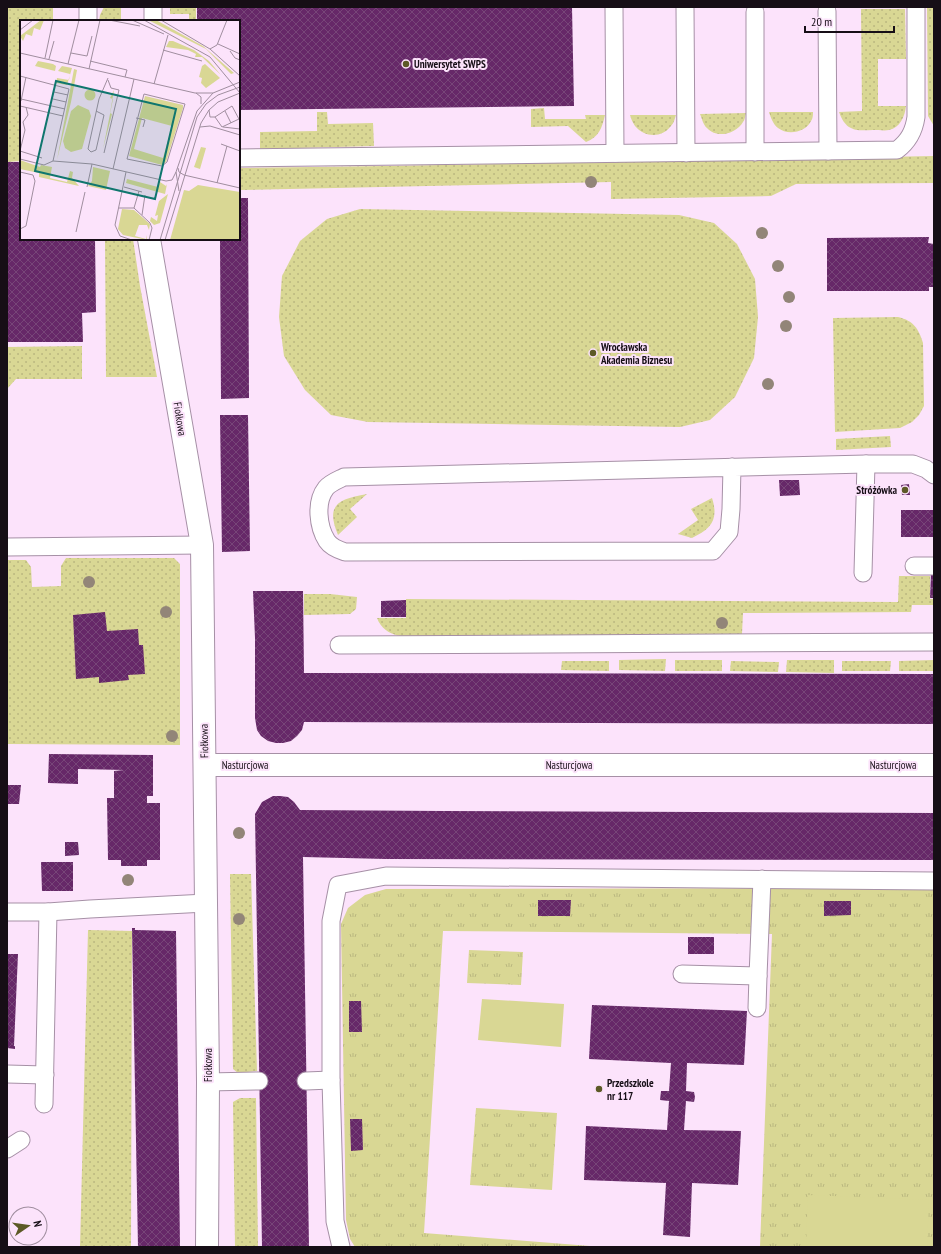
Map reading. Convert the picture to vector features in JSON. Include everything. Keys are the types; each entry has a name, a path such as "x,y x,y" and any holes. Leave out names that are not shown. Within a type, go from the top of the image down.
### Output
{"street":[{"name":"Fiołkowa","path":"149,240 202,545 208,1082 207,1247"},
{"name":"Nasturcjowa","path":"205,765 934,765"}],"lane":[{"path":"88,7 88,20"},
{"path":"153,7 153,20"},
{"path":"614,7 615,153"},
{"path":"685,7 686,152"},
{"path":"240,158 897,150 904,145 910,137 916,117 916,7"},
{"path":"827,11 828,151"},
{"path":"755,12 755,152"},
{"path":"863,573 866,464"},
{"path":"732,467 729,532 713,550 345,552 335,548 327,542 318,513 320,500 326,488 335,481 344,477 732,467 866,464 913,464 926,469 934,475"},
{"path":"7,547 202,545"},
{"path":"914,566 934,566"},
{"path":"339,645 934,642"},
{"path":"341,1247 334,1220 331,1080 331,921 338,886 386,876 934,881"},
{"path":"757,1008 762,879"},
{"path":"7,912 48,912 206,903"},
{"path":"44,1104 48,912"},
{"path":"682,974 758,976"},
{"path":"7,1074 45,1075"},
{"path":"306,1081 331,1080"},
{"path":"208,1082 259,1081"}],"green space":[{"path":"7,7 53,7 53,20 20,20 20,161 7,162"},
{"path":"104,7 121,7 121,20 99,20"},
{"path":"170,7 196,7 196,20 189,20 189,14 170,14"},
{"path":"927,7 934,7 934,126 928,116"},
{"path":"861,9 905,9 906,59 878,59 878,106 906,106 899,124 893,129 889,130 856,130 845,123 839,112 862,111"},
{"path":"544,108 545,119 586,119 585,115 605,115 603,124 597,135 586,142 568,126 531,127 531,109"},
{"path":"317,112 327,112 328,124 373,123 374,146 260,149 260,132 317,131"},
{"path":"769,112 813,112 813,118 809,125 805,128 796,132 787,132 778,128 773,123"},
{"path":"746,113 744,121 740,126 736,130 726,134 711,131 706,127 700,114"},
{"path":"630,115 676,115 673,123 667,130 663,133 653,135 639,130 634,125"},
{"path":"934,156 934,183 796,184 771,196 611,199 611,182 240,190 240,168"},
{"path":"360,209 679,215 714,223 737,244 755,279 758,317 754,358 735,397 710,420 680,427 368,422 331,415 305,390 284,356 279,317 282,276 300,241 327,219"},
{"path":"105,240 133,240 157,377 106,377"},
{"path":"898,317 912,323 915,326 923,343 924,406 919,415 912,422 900,428 835,432 833,318"},
{"path":"82,346 82,379 16,379 7,389 7,347"},
{"path":"890,436 891,447 836,450 836,439"},
{"path":"367,494 350,509 357,517 338,535 334,525 333,516 337,505 349,498"},
{"path":"712,498 714,518 709,527 699,535 692,538 678,534 698,520 691,509"},
{"path":"66,558 174,558 180,564 180,745 7,744 7,560 26,560 31,567 32,587 61,586 61,566"},
{"path":"899,576 930,576 930,599 934,599 934,605 912,605 911,612 743,613 742,634 426,638 398,636 386,630 377,618 406,618 406,599 898,602"},
{"path":"304,594 330,594 357,597 356,609 350,614 304,615"},
{"path":"666,659 665,671 619,670 619,660"},
{"path":"675,660 722,660 722,671 675,671"},
{"path":"787,660 834,660 834,673 786,672"},
{"path":"934,660 934,671 899,671 899,661"},
{"path":"562,661 609,661 609,671 561,670"},
{"path":"731,661 779,662 778,672 730,671"},
{"path":"842,661 891,661 890,671 842,671"},
{"path":"230,874 251,874 257,1071 238,1073 233,1069"},
{"path":"934,888 934,1247 760,1247 772,934 443,931 424,1233 603,1247 355,1247 350,1239 346,1220 341,924 348,908 365,895 386,889"},
{"path":"88,930 132,931 131,1247 80,1247"},
{"path":"469,950 523,952 521,985 467,983"},
{"path":"482,999 564,1004 561,1047 478,1040"},
{"path":"240,1098 256,1098 258,1247 235,1247 233,1102"},
{"path":"476,1108 557,1113 552,1190 470,1185"},
{"path":"808,1195 929,1200 927,1247 806,1247"}],"building":[{"name":"Uniwersytet SWPS","path":"197,7 572,7 574,106 240,110 240,20 197,20"},
{"path":"7,162 20,162 20,240 95,240 96,312 82,313 83,342 7,342"},
{"path":"240,198 248,198 249,398 221,399 220,240 240,240"},
{"path":"929,237 928,243 934,244 934,287 929,287 929,291 827,291 827,238"},
{"path":"220,415 248,415 250,551 222,552"},
{"path":"779,480 799,480 800,495 780,496"},
{"name":"Stróżówka","path":"909,484 910,495 902,495 901,485"},
{"path":"901,510 934,510 934,537 901,537"},
{"path":"931,573 934,573 934,598 930,598"},
{"path":"253,591 303,591 304,673 934,674 934,724 304,722 302,730 291,741 276,743 268,741 261,736 257,730 255,718 255,638"},
{"path":"406,600 406,617 381,617 381,601"},
{"path":"105,612 107,631 138,629 139,645 143,645 145,674 128,675 129,680 99,683 99,677 76,679 73,615"},
{"path":"49,754 153,755 153,796 147,796 147,803 160,803 160,860 147,860 147,866 121,866 121,860 108,860 107,798 114,798 114,771 124,770 78,769 78,784 48,783"},
{"path":"7,785 21,785 19,804 7,804"},
{"path":"273,796 288,797 300,810 934,813 934,860 386,859 303,857 309,1247 262,1247 255,814 262,802"},
{"path":"65,842 78,842 79,855 65,856"},
{"path":"41,862 73,862 73,891 42,891"},
{"path":"538,900 571,900 570,916 538,916"},
{"path":"824,901 851,901 851,915 824,916"},
{"path":"132,928 135,928 135,930 176,931 180,1247 138,1247"},
{"path":"688,937 714,937 714,954 688,954"},
{"path":"7,954 18,954 15,1049 7,1048"},
{"path":"349,1001 361,1001 362,1032 349,1032"},
{"path":"592,1005 747,1011 744,1065 687,1063 686,1091 694,1092 695,1097 694,1102 686,1101 684,1130 741,1131 738,1185 692,1183 690,1237 663,1235 666,1183 584,1180 586,1126 667,1130 669,1101 660,1100 661,1091 669,1091 671,1063 589,1059"},
{"path":"350,1119 362,1119 363,1150 351,1151"}],"place":[{"name":"Uniwersytet SWPS","path":"406,64"},
{"name":"Wrocławska Akademia Biznesu","path":"593,353"},
{"name":"Stróżówka","path":"905,490"},
{"name":"Przedszkole nr 117","path":"599,1089"}]}
